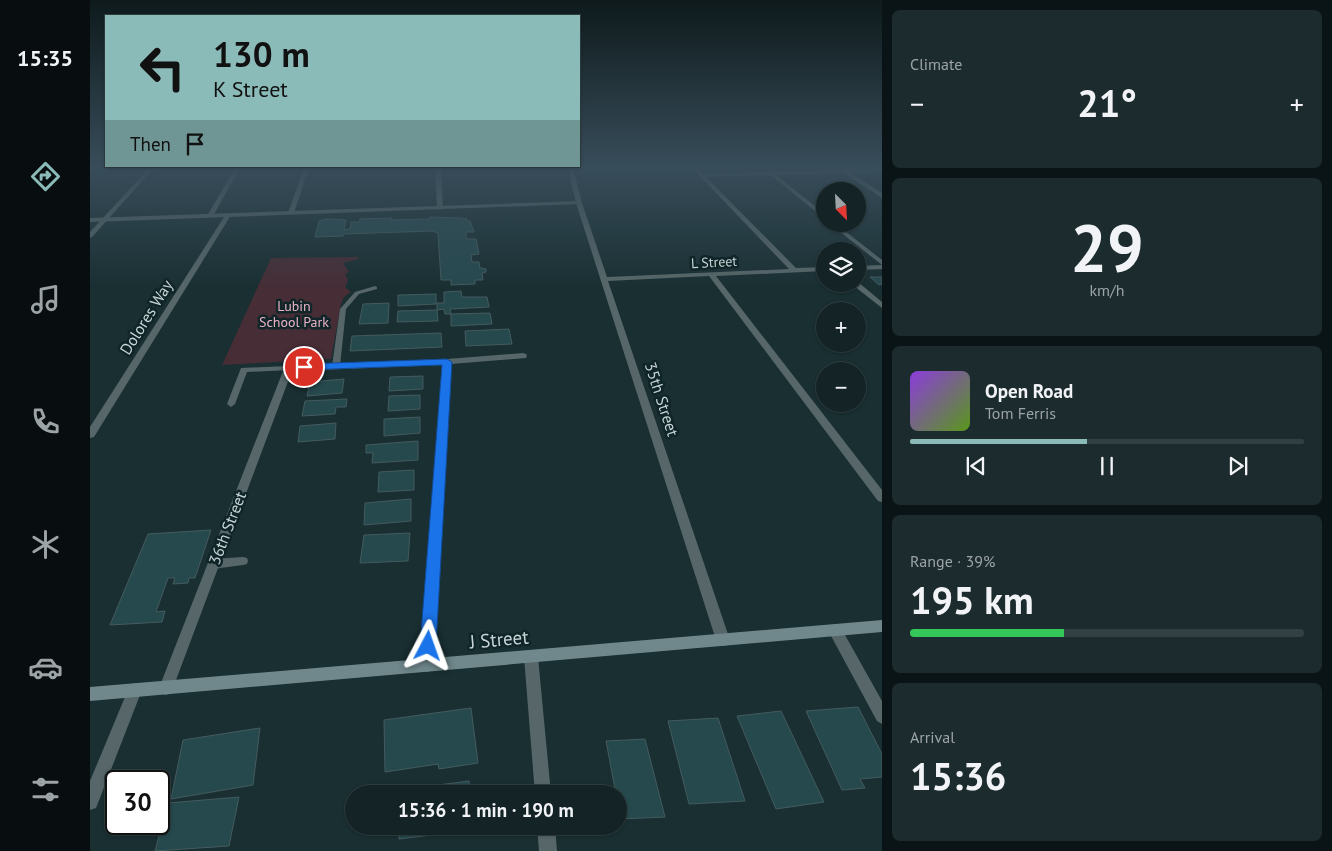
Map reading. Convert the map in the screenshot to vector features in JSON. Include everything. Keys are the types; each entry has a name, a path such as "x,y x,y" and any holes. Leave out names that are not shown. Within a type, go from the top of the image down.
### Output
{"main road":[{"name":"J Street","path":"90,694 882,626"}],"street":[{"path":"90,236 116,208"},
{"path":"291,213 293,208"},
{"path":"90,220 440,208 512,208"},
{"name":"35th Street","path":"581,208 723,640"},
{"path":"732,208 795,271"},
{"name":"Dolores Way","path":"90,436 228,215"},
{"path":"866,267 882,265"},
{"name":"L Street","path":"604,279 816,270"},
{"path":"711,274 882,498"},
{"path":"866,292 882,306"},
{"path":"288,368 447,362 522,356"},
{"path":"427,665 447,362"},
{"name":"36th Street","path":"166,688 288,368"},
{"path":"835,630 882,716"},
{"path":"531,656 542,785"},
{"path":"90,802 135,690"},
{"path":"547,835 548,851"}],"lane":[{"path":"210,216 215,208"},
{"path":"843,232 882,265"},
{"path":"336,366 343,309 356,293 375,288"},
{"path":"231,404 244,370 288,368"},
{"path":"213,564 243,561"}],"green space":[{"name":"Lubin School Park","path":"359,257 359,259 343,263 349,272 345,274 348,280 345,287 351,292 344,297 341,304 331,359 222,365 271,258"}],"building":[{"path":"430,217 461,218 470,221 474,232 466,232 466,239 476,239 479,254 471,255 472,262 479,262 480,268 486,269 486,272 482,273 483,280 475,280 475,284 451,285 451,280 441,280 438,233 432,231 344,234 343,236 315,237 319,221 326,219 346,220 344,230 350,229 351,222 359,222 360,219 429,219"},
{"path":"870,277 882,277 882,284 879,285"},
{"path":"461,291 462,297 487,297 489,307 450,309 451,314 445,314 444,309 437,310 437,303 444,303 444,292"},
{"path":"436,294 436,304 398,306 398,295"},
{"path":"389,303 388,323 359,324 363,304"},
{"path":"437,310 438,321 397,322 398,311"},
{"path":"490,313 492,324 451,326 451,314"},
{"path":"509,329 512,344 466,346 465,331"},
{"path":"441,333 442,347 350,351 352,336"},
{"path":"423,376 423,389 389,391 390,377"},
{"path":"344,379 342,393 307,396 310,382"},
{"path":"420,395 420,409 388,411 389,396"},
{"path":"347,399 346,407 336,407 335,414 302,416 305,401"},
{"path":"420,417 420,433 384,436 384,419"},
{"path":"336,423 335,439 298,442 300,426"},
{"path":"418,441 418,460 372,463 373,453 366,453 366,445"},
{"path":"414,470 414,490 378,492 379,472"},
{"path":"411,499 411,521 364,525 365,503"},
{"path":"211,530 195,578 189,578 188,583 173,584 175,578 168,578 156,612 165,611 162,622 110,625 148,534"},
{"path":"410,533 408,561 360,563 364,535"},
{"path":"858,707 882,754 882,777 860,779 865,788 842,790 806,711"},
{"path":"471,708 478,763 439,769 438,764 385,772 384,720"},
{"path":"781,711 824,802 776,809 737,716"},
{"path":"718,718 745,801 689,804 668,721"},
{"path":"260,728 253,785 171,799 183,740"},
{"path":"645,739 665,817 627,819 627,785 614,785 606,741"},
{"path":"469,781 469,785 438,785"},
{"path":"239,797 229,846 155,851 159,835 170,835 170,803"},
{"path":"399,835 432,835 399,839"}],"route":[{"path":"304,367 447,362 428,646"}]}
